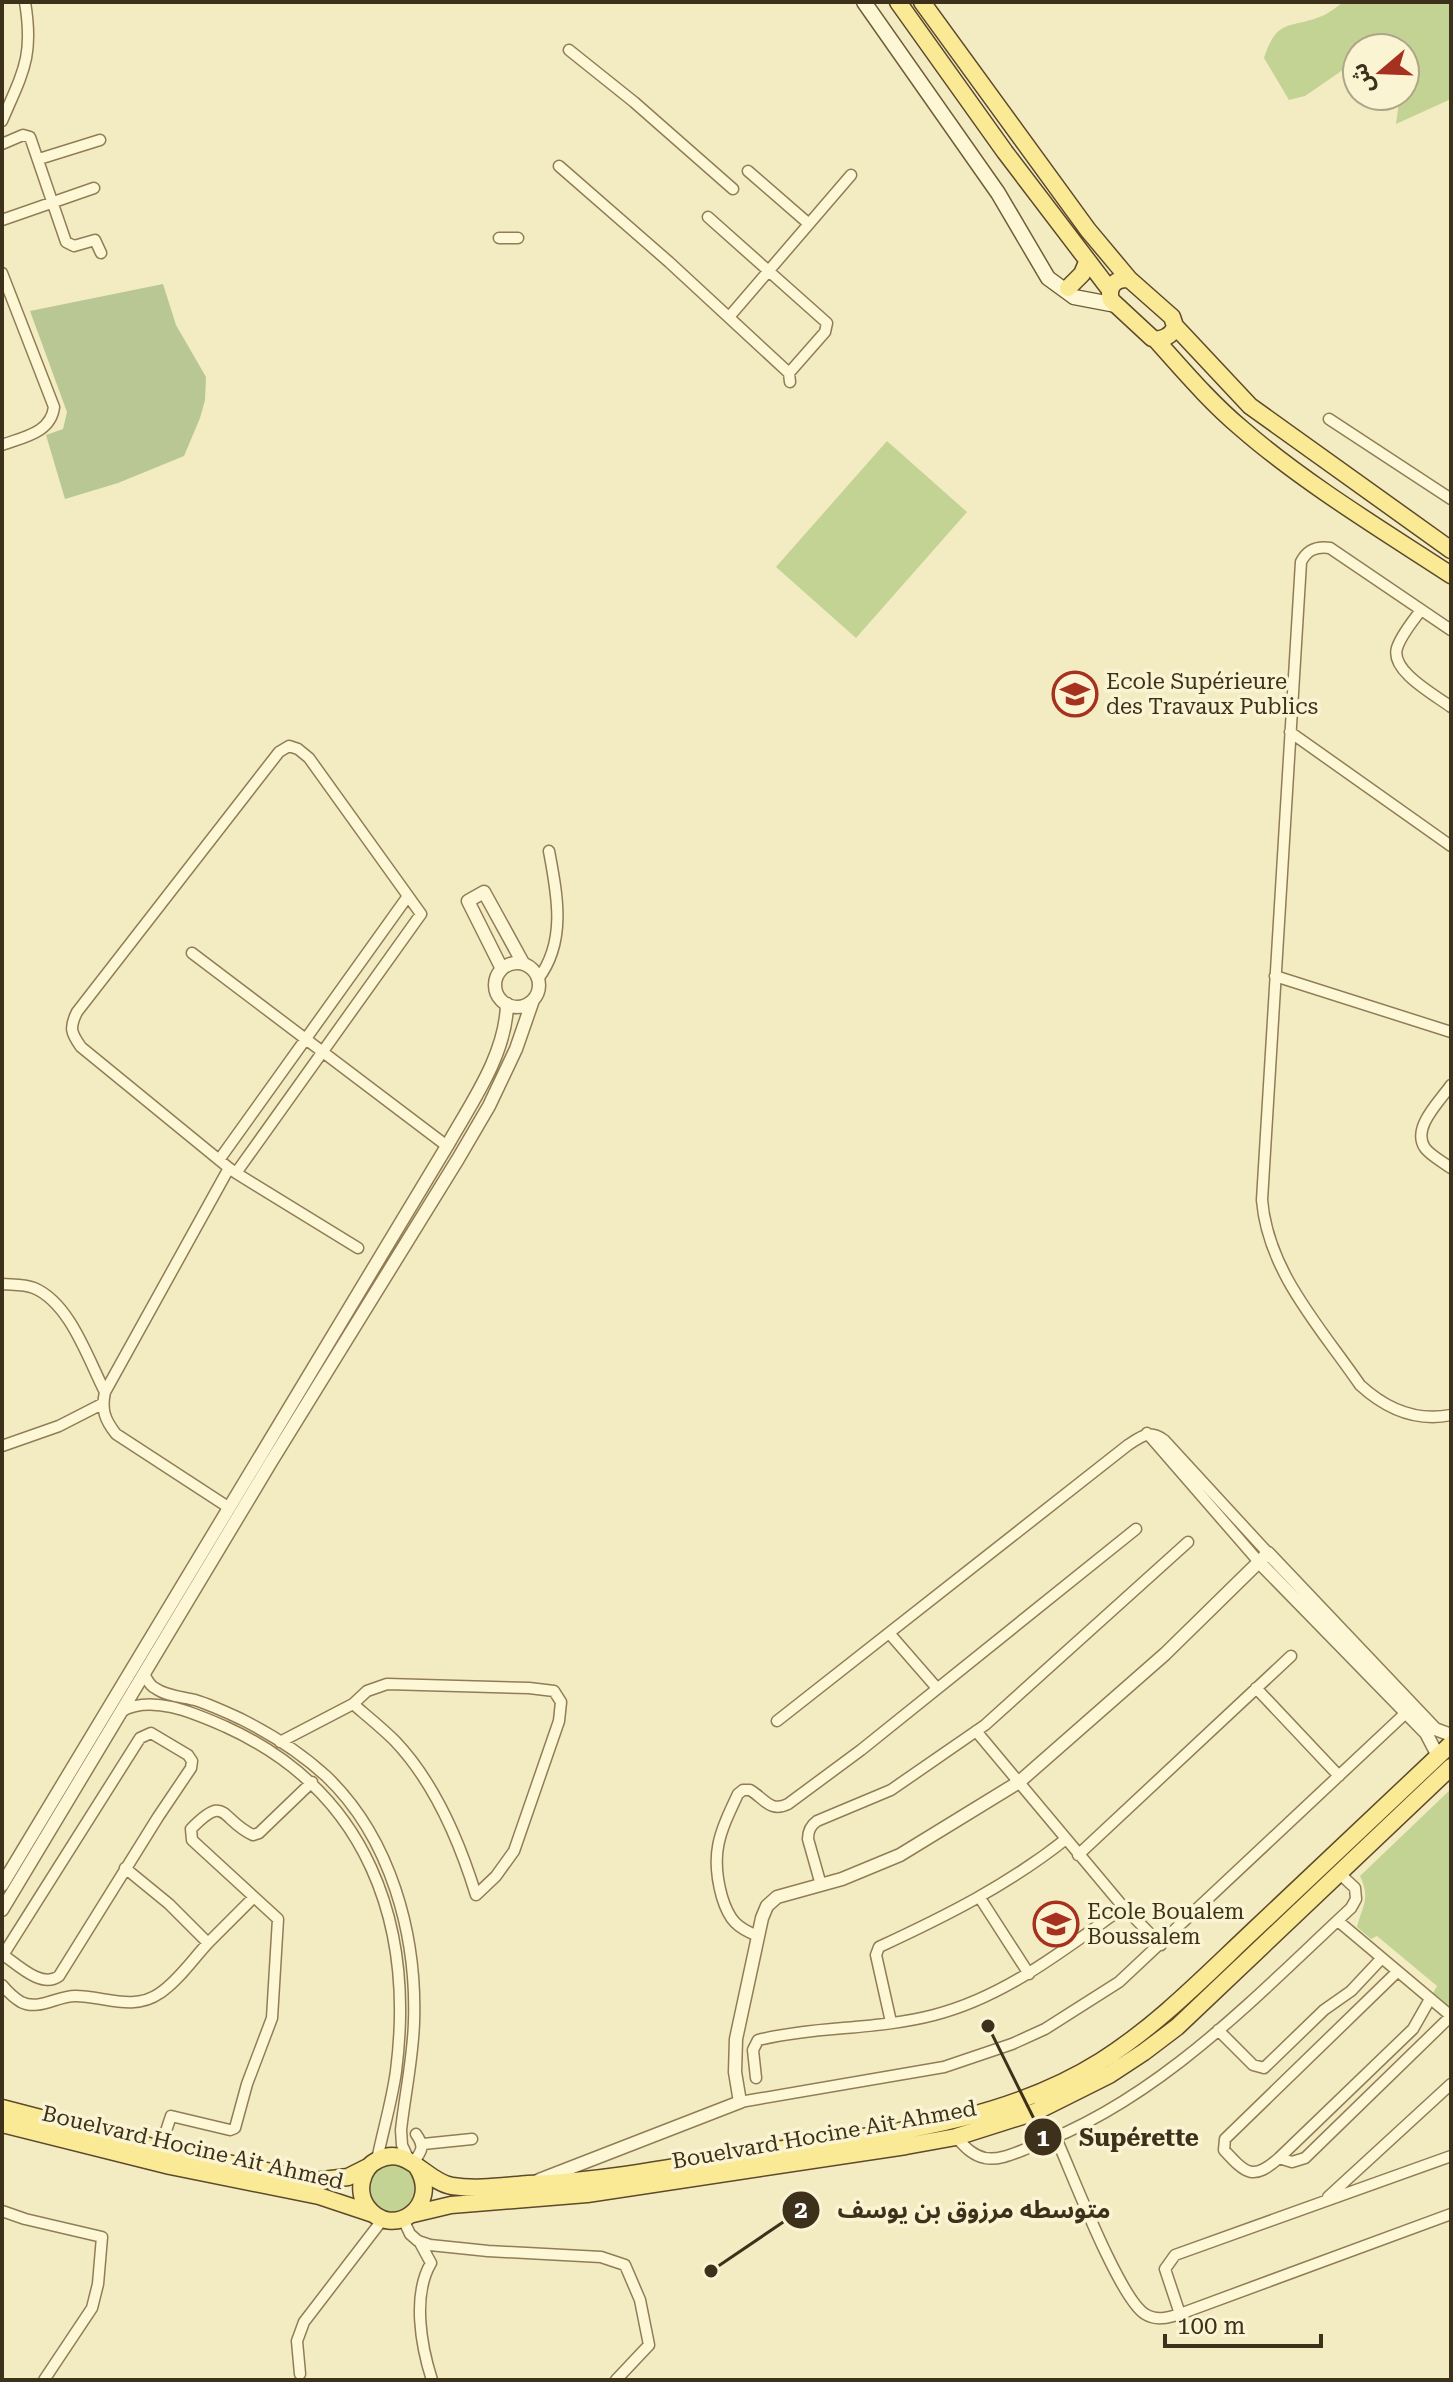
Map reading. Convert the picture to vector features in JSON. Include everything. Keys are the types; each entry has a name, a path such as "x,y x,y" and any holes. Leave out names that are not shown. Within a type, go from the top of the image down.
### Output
{"main road":[{"path":"864,2 998,193 1044,273 1062,287 1112,296"},
{"path":"898,2 1112,296 1253,438 1344,504 1451,575"},
{"path":"922,2 1081,220 1129,279 1170,314 1175,326 1230,387 1268,421 1451,550"},
{"path":"1062,287 1082,274 1087,262"},
{"path":"1112,296 1119,280 1129,279"},
{"path":"1156,340 1170,334 1175,326"},
{"path":"2,2108 160,2149 314,2181 348,2177 373,2163 398,2156 446,2185 465,2188 617,2175 938,2124 990,2111 1065,2081 1100,2062 1165,2014 1444,1762 1451,1744"},
{"name":"Bouelvard Hocine Ait Ahmed","path":"408,2216 451,2205 587,2194 956,2137 1048,2107 1109,2075 1177,2027 1339,1873 1444,1762"},
{"name":"Bouelvard Hocine Ait Ahmed","path":"2,2124 170,2166 319,2196 378,2217"},
{"path":"373,2163 361,2187 366,2207 378,2217 408,2216 424,2197 425,2187 413,2163"}],"street":[{"path":"2,121 29,52 30,32 25,2"},
{"path":"569,50 733,189"},
{"path":"2,144 27,136 33,140 68,244 74,246 95,240 101,253"},
{"path":"39,159 100,140"},
{"path":"559,166 729,317 790,377 825,332 827,323 708,217"},
{"path":"748,171 809,224"},
{"path":"729,317 851,175"},
{"path":"2,220 94,188"},
{"path":"499,238 518,238"},
{"path":"2,273 54,407 52,417 43,429 2,445"},
{"path":"1329,419 1451,499"},
{"path":"1451,630 1330,548 1316,548 1304,556 1300,569 1262,1200 1265,1228 1280,1268 1360,1385 1374,1398 1407,1414 1425,1417 1451,1415"},
{"path":"1421,610 1398,645 1397,661 1402,670 1451,707"},
{"path":"1290,732 1451,846"},
{"path":"228,1507 116,1434 105,1416 102,1404 105,1392 233,1170 421,914 309,758 289,746 279,752 77,1012 71,1024 71,1034 81,1047 219,1160 233,1170 358,1248"},
{"path":"2,1910 489,1106 516,1049 537,994 538,979 548,966 558,924 556,888 549,851"},
{"path":"502,969 468,901 484,892 523,963 538,979"},
{"path":"219,1160 408,896"},
{"path":"192,953 447,1146"},
{"path":"523,963 502,969 495,988 507,1004 521,1006 533,1000"},
{"path":"1275,976 1451,1032"},
{"path":"2,1885 447,1146 504,1035 507,1004"},
{"path":"1451,1085 1424,1123 1421,1133 1426,1148 1451,1168"},
{"path":"2,1284 31,1286 59,1306 105,1392"},
{"path":"2,1446 59,1426 102,1404"},
{"path":"777,1721 1147,1433 1410,1709 1435,1729 1451,1735"},
{"path":"758,1936 738,1927 729,1917 716,1875 715,1857 738,1794 750,1790 772,1807 784,1806 861,1750 1136,1529"},
{"path":"821,1885 808,1839 812,1825 893,1789 976,1731 1103,1621 1188,1542"},
{"path":"740,2102 735,2072 736,2039 764,1911 772,1901 862,1872 919,1845 1019,1782 1165,1654 1264,1557"},
{"path":"889,1633 936,1687"},
{"path":"1078,1855 1291,1656"},
{"path":"144,1674 155,1689 231,1714 280,1742 327,1777 348,1801 368,1830 399,1901 412,1952 412,2050 401,2130 402,2145 413,2163 423,2149 419,2139 472,2139"},
{"path":"280,1742 353,1704 367,1691 387,1684 549,1688 558,1696 561,1711 521,1834 506,1864 476,1895 455,1836 428,1787 394,1741 353,1704"},
{"path":"1256,1688 1339,1776"},
{"path":"122,1711 147,1703 182,1711 247,1737 312,1782 352,1830 373,1873 392,1932 399,1973 401,2014 396,2071 373,2163"},
{"path":"1410,1709 1444,1762"},
{"path":"524,2185 740,2102 944,2067 990,2053 1045,2029 1119,1982 1410,1709"},
{"path":"976,1731 1078,1855 1161,1945"},
{"path":"151,1733 188,1755 192,1761 191,1768 59,1976 52,1981 44,1981 3,1955 140,1738 151,1733"},
{"path":"160,2149 171,2116 230,2130 235,2128 247,2084 272,2018 278,1919 192,1840 191,1829 214,1810 221,1811 253,1835 259,1833 312,1782"},
{"path":"891,2022 877,1949 980,1898 1066,1839"},
{"path":"125,1868 168,1903 208,1943"},
{"path":"956,2137 975,2155 991,2159 1056,2138 1131,2099 1218,2030 1354,1904 1356,1893 1352,1883 1339,1873"},
{"path":"2,1985 22,2003 41,2005 77,1996 113,2003 130,2002 161,1993 254,1897"},
{"path":"980,1898 1029,1974"},
{"path":"756,2078 753,2050 758,2040 947,2011 1029,1974 1124,1907"},
{"path":"1279,2158 1292,2162 1305,2158 1451,2016 1338,1921"},
{"path":"1218,2030 1253,2065 1264,2068 1324,2010 1351,1991 1381,1959"},
{"path":"1397,1972 1223,2142 1227,2154 1252,2174 1263,2172 1413,2029 1430,1999"},
{"path":"1324,2201 1451,2084"},
{"path":"1056,2138 1101,2241 1137,2308 1160,2319 1451,2214"},
{"path":"1180,2314 1165,2269 1175,2255 1451,2156"},
{"path":"2,2211 102,2237 98,2284 92,2308 44,2380"},
{"path":"408,2216 410,2234 431,2263 421,2284 421,2298 425,2351 432,2380"},
{"path":"300,2374 297,2341 304,2322 378,2217"},
{"path":"418,2241 488,2251 601,2257 625,2265 640,2300 649,2345 616,2380"}],"green space":[{"path":"1344,2 1451,2 1451,99 1396,124 1398,112 1421,112 1421,32 1341,32 1341,71 1305,96 1289,100 1264,58 1269,45 1286,26 1328,13"},
{"path":"163,284 176,325 206,377 200,418 184,456 118,483 65,499 46,435 63,429 67,412 30,311"},
{"path":"887,441 967,512 856,638 776,567"},
{"path":"1451,1789 1451,2003 1448,2006 1433,1993 1437,1986 1377,1936 1371,1939 1357,1927 1365,1897 1360,1876"},
{"path":"393,2163 410,2171 418,2188 410,2205 393,2213 376,2205 368,2188 376,2171"}],"place":[{"name":"Ecole Supérieure des Travaux Publics","path":"1075,694"},
{"name":"Ecole Boualem Boussalem","path":"1056,1924"},
{"name":"Supérette","path":"988,2026"},
{"name":"متوسطه مرزوق بن يوسف","path":"711,2271"}]}
